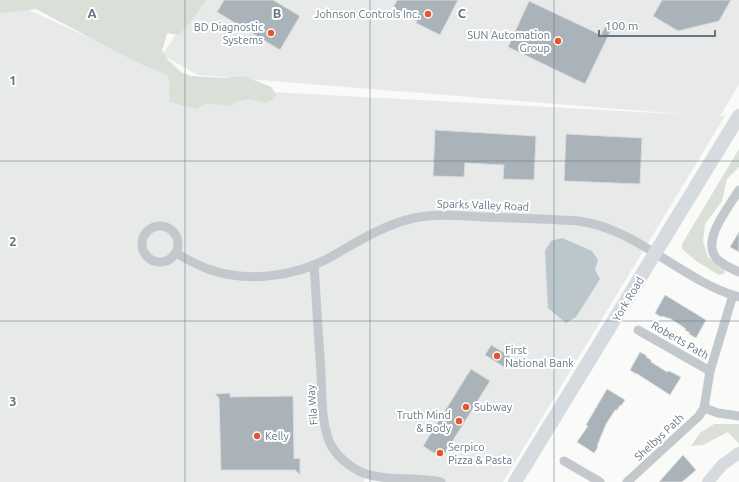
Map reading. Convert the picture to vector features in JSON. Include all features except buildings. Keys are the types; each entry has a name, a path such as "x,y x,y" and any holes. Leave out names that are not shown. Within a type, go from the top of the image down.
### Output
{"main road":[{"name":"York Road","path":"515,481 739,116"}],"street":[{"path":"739,190 713,233 711,241 712,251 718,260 739,272"},
{"name":"Sparks Valley Road","path":"176,253 209,270 244,276 263,276 280,274 314,265 368,235 400,221 434,216 587,222 601,225 616,232 708,285 736,296"},
{"name":"Fila Way","path":"314,265 324,420 331,445 342,459 355,469 370,475 385,478 440,482"},
{"name":"Roberts Path","path":"704,408 710,371 736,296"},
{"name":"Roberts Path","path":"638,330 710,371"},
{"path":"704,408 718,413 739,416"},
{"name":"Shelbys Path","path":"627,482 699,416 704,408"},
{"path":"708,482 722,465 739,453"},
{"path":"564,461 600,482"}],"shaded area":[{"path":"0,0 25,0 29,10 200,88 693,115 198,75 162,55 199,0 739,0 739,84 720,116 725,116 503,482 439,482 365,475 364,482 0,482"},
{"path":"0,0 206,0 186,28 178,35 167,33 162,50 167,59 181,72 191,76 225,78 244,76 271,87 276,96 266,103 250,99 239,101 229,106 206,103 196,109 170,102 170,84 166,74 138,63 36,9 0,13"},
{"path":"739,149 739,167 727,179 722,201 705,224 703,241 708,257 725,271 725,273 719,275 696,261 682,249 682,244"},
{"path":"562,238 592,251 598,260 595,270 600,279 576,317 566,323 548,308 545,251 551,241"},
{"path":"714,424 739,424 739,444 728,432 703,445 691,446 700,433"}],"place":[{"name":"Johnson Controls Inc.","path":"428,14"},
{"name":"BD Diagnostic Systems","path":"271,33"},
{"name":"SUN Automation Group","path":"558,41"},
{"name":"First National Bank","path":"497,356"},
{"name":"Subway","path":"466,407"},
{"name":"Truth Mind & Body","path":"459,421"},
{"name":"Kelly","path":"257,436"},
{"name":"Serpico Pizza & Pasta","path":"440,453"}]}
